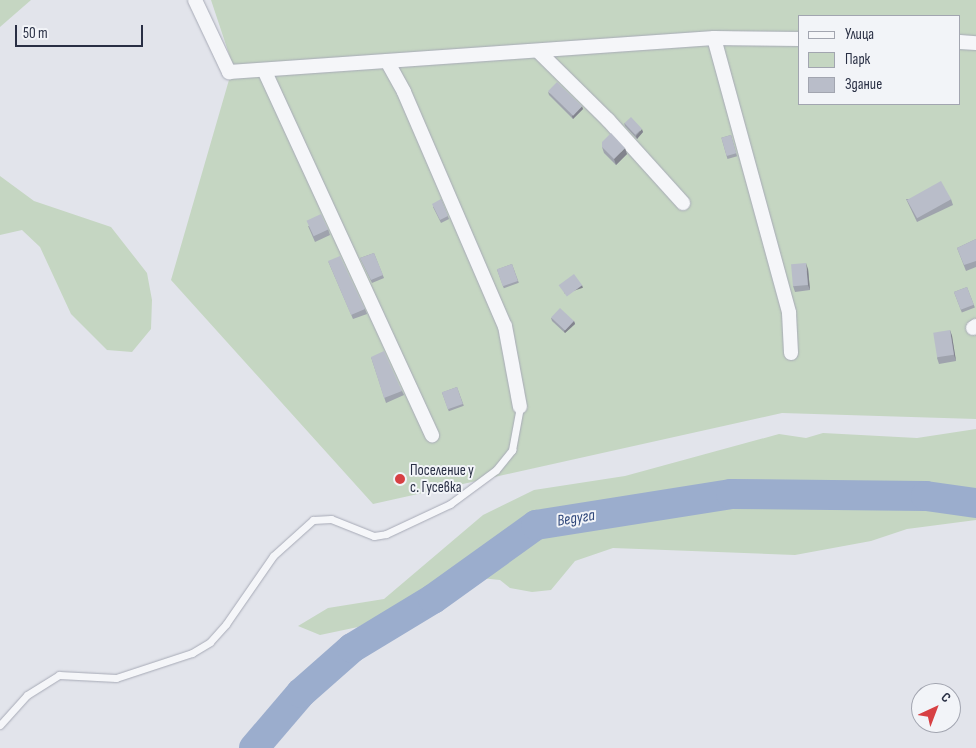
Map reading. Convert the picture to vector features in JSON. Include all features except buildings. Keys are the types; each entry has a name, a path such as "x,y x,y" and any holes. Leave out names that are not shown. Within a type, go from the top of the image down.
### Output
{"street":[{"path":"195,0 229,72 265,72 387,61 539,52 714,38 798,39"},
{"path":"714,38 789,313 791,353"},
{"path":"961,42 976,43"},
{"path":"539,52 608,120 683,203"},
{"path":"387,61 404,92 505,326 520,406"},
{"path":"265,72 432,435"}],"lane":[{"path":"0,725 27,695 59,675 126,676 192,653 210,642 226,624 274,556 313,520 331,518 374,536 386,534 450,504 496,470 512,450 520,406"}],"green space":[{"path":"0,0 31,0 0,27"},
{"path":"211,0 976,0 976,419 782,413 373,504 171,280 233,66"},
{"path":"0,176 34,201 111,227 147,273 152,300 151,329 132,352 107,350 71,314 40,247 22,230 0,235"},
{"path":"976,429 976,520 907,529 871,541 795,555 613,548 575,561 551,590 532,592 510,588 500,580 481,578 410,600 358,627 320,635 298,626 328,608 384,599 483,515 534,490 625,476 779,434 806,438 823,433 917,438"}],"waterway":[{"name":"Ведуга","path":"254,748 301,693 352,648 433,599 536,525 731,494 926,496 976,503"}],"place":[{"name":"Поселение у с. Гусевка","path":"400,479"}]}
